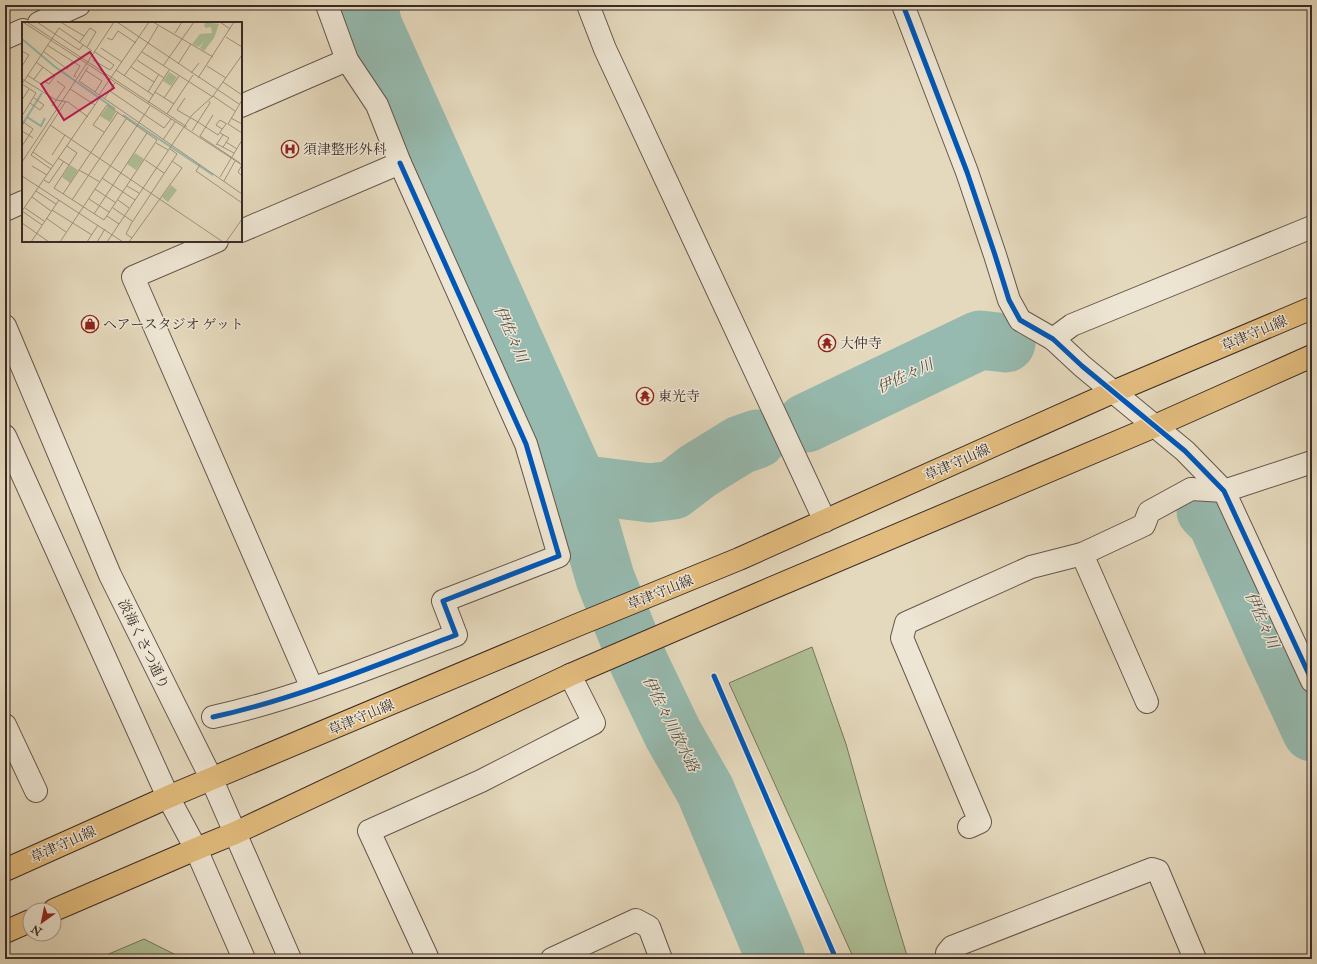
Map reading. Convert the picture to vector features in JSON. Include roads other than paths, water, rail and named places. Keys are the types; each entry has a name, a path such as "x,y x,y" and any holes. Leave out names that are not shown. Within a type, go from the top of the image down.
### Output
{"main road":[{"name":"草津守山線","path":"5,870 168,797 212,780 575,626 739,559 1113,392 1312,308"},
{"path":"62,907 235,833 570,675 1155,426 1312,356"},
{"path":"5,932 22,925"}],"street":[{"path":"41,22 79,5"},
{"path":"588,5 605,49 825,521"},
{"path":"903,5 967,172 1009,300 1020,320 1053,339 1082,366 1185,451 1224,491 1312,681"},
{"path":"213,717 251,709 456,635 443,601 560,556 526,444 400,163 377,106 348,60 332,7"},
{"path":"5,38 22,30"},
{"path":"242,106 348,60"},
{"path":"242,231 400,163"},
{"path":"5,210 22,202"},
{"path":"1053,339 1072,325 1312,228"},
{"path":"215,242 134,277 312,688"},
{"name":"淡海くさつ通り","path":"5,326 110,575 212,780 290,959"},
{"path":"5,436 168,797 196,849 244,959"},
{"path":"969,827 980,822 902,638 906,623 1031,567 1082,554 1144,525 1149,512 1191,489 1224,491 1312,462"},
{"path":"1082,554 1147,702"},
{"path":"428,959 369,831 481,782 594,723 570,675"},
{"path":"5,725 36,791"},
{"path":"949,959 947,953 952,948 1152,870 1158,871 1196,959"},
{"path":"552,959 636,920 649,927 661,959"}],"waterway":[{"name":"伊佐々川","path":"368,5 373,26 578,484 605,578 639,663 673,734 705,790 776,959"},
{"name":"伊佐々川","path":"806,423 980,340 1006,343"},
{"name":"伊佐々川","path":"578,484 650,493 673,490 698,471 740,445 757,439"},
{"name":"伊佐々川","path":"1206,511 1217,522 1312,732"}],"place":[{"name":"須津整形外科","path":"290,149"},
{"name":"ヘアースタジオ ゲット","path":"90,324"},
{"name":"大仲寺","path":"827,343"},
{"name":"東光寺","path":"645,396"}],"water label":[{"name":"伊佐々川放水路","path":"671,724"}]}
